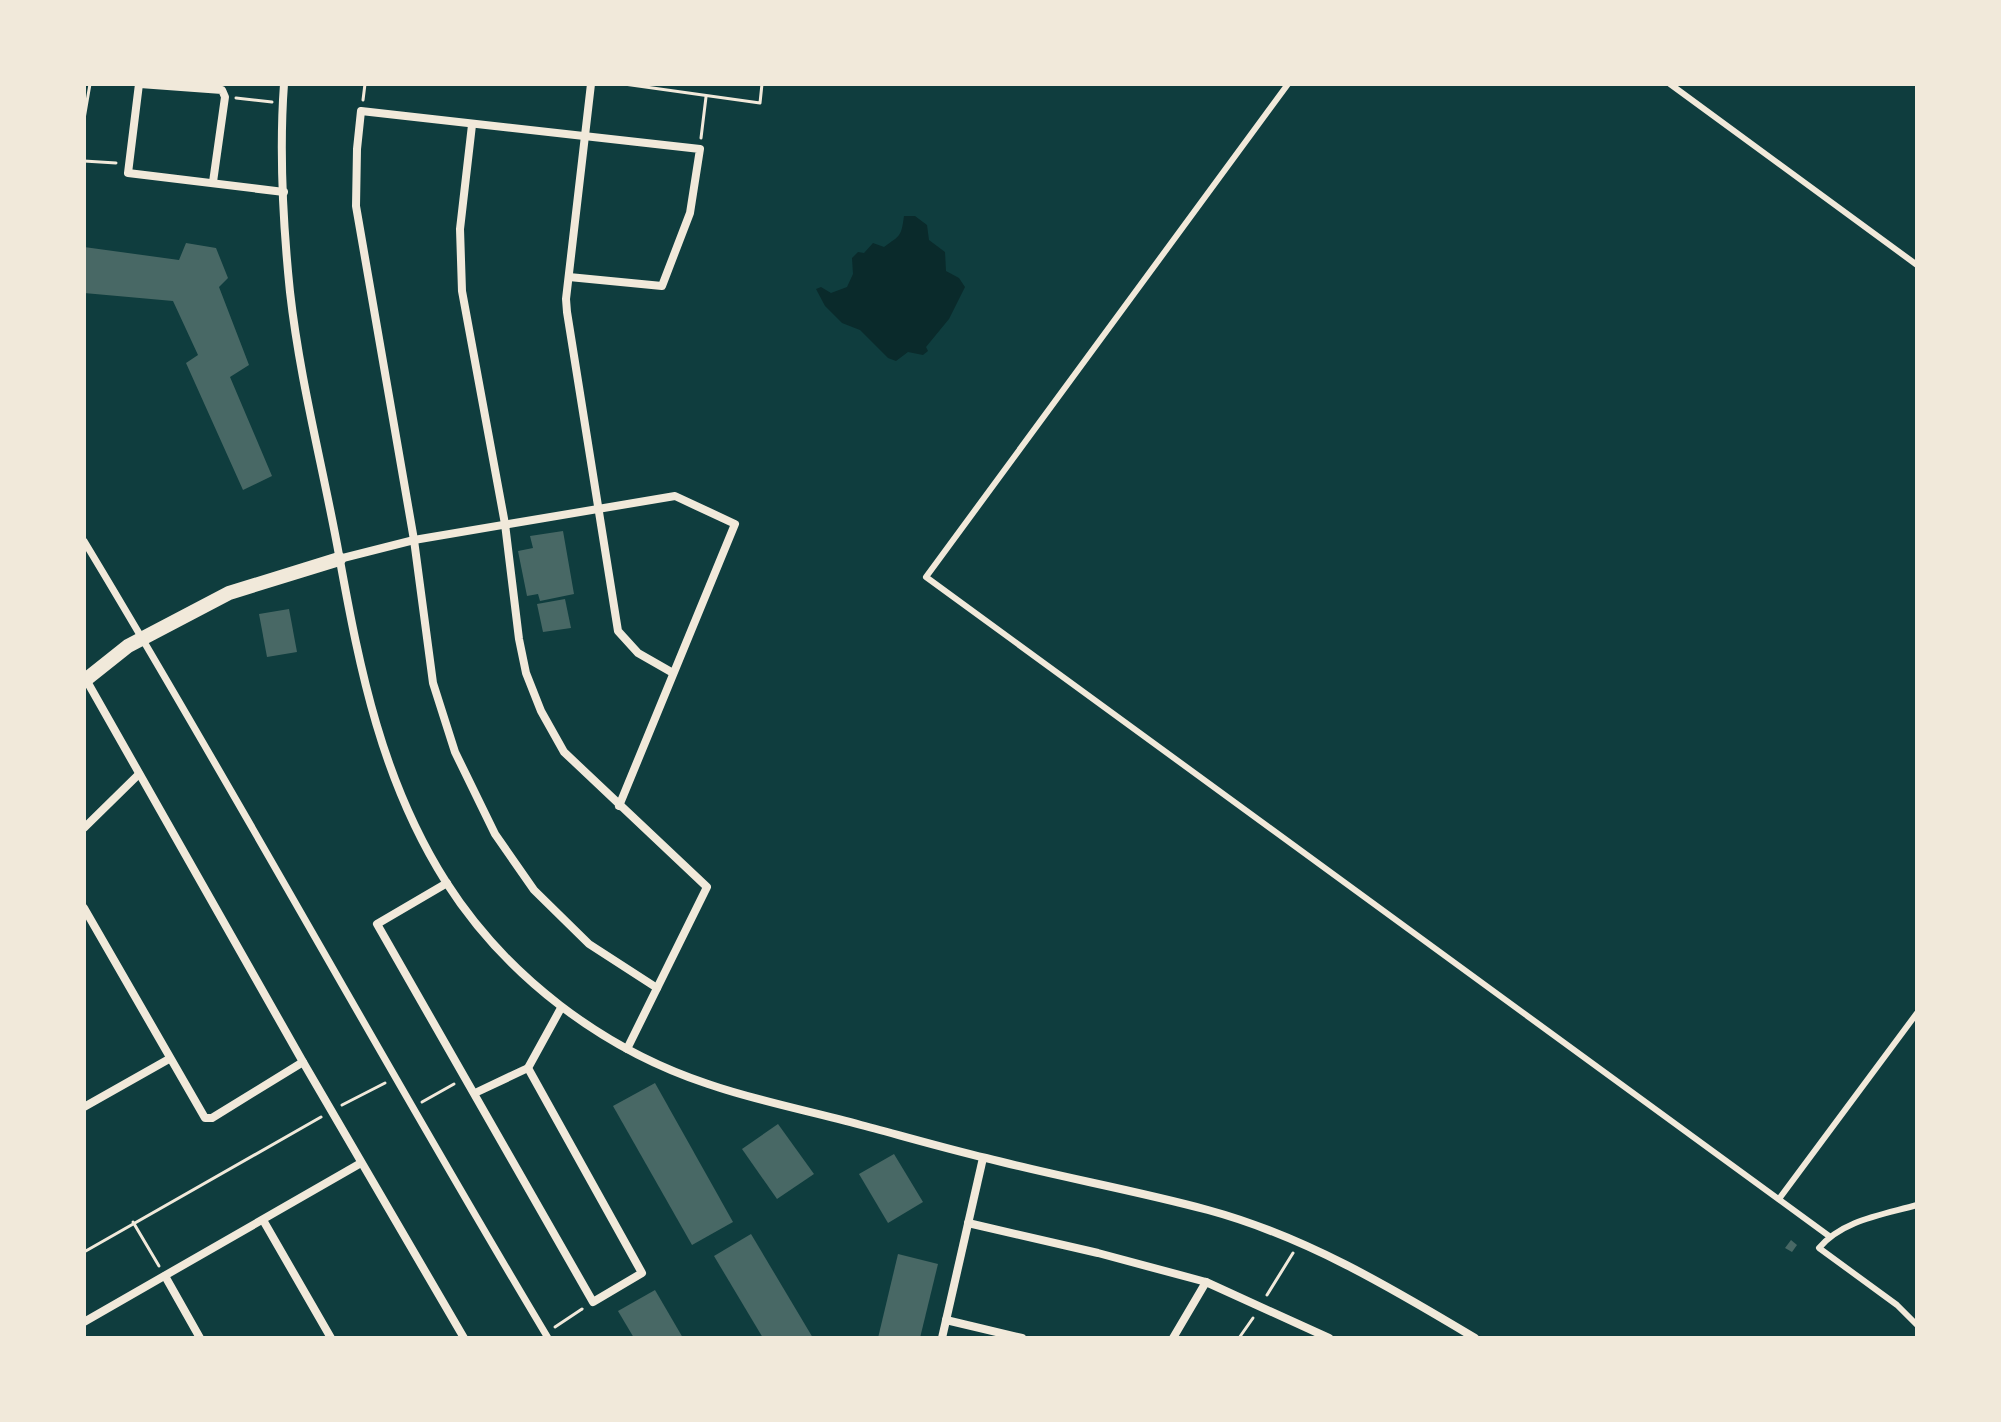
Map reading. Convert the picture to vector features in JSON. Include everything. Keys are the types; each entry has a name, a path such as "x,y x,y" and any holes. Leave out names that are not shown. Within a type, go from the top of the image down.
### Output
{"street":[{"path":"213,182 225,97 222,90 140,84 128,173 284,192"},
{"path":"284,84 284,192 290,292 310,416 365,686 386,763 410,817 447,883 493,945 561,1008 627,1049 706,1084 983,1158 1211,1210 1300,1242 1395,1290 1475,1338"},
{"path":"591,84 567,312 618,631 638,653 673,673"},
{"path":"569,277 662,286 690,213 700,149 361,111 356,206 414,540 433,683 455,752 495,834 534,890 589,944 657,988"},
{"path":"472,125 460,229 462,291 505,524 526,673 541,711 564,752 707,887 627,1049"},
{"path":"464,1338 85,679 128,646 229,593 414,540 675,496 735,524 619,806"},
{"path":"84,541 547,1336"},
{"path":"84,828 139,774"},
{"path":"447,883 377,924 593,1302 642,1273 528,1068"},
{"path":"84,908 205,1118 212,1118 303,1062"},
{"path":"475,1093 528,1068 561,1008"},
{"path":"84,1107 169,1059"},
{"path":"942,1338 983,1158"},
{"path":"84,1322 361,1163"},
{"path":"263,1220 331,1338"},
{"path":"968,1223 1206,1282 1329,1338"},
{"path":"165,1276 200,1338"},
{"path":"1173,1338 1206,1282"},
{"path":"946,1320 1022,1338"},
{"path":"1304,1338 1310,1328"}],"lane":[{"path":"1288,84 926,577 1829,1236"},
{"path":"1670,84 1917,265"},
{"path":"1779,1199 1917,1013"},
{"path":"1917,1205 1855,1222 1829,1236 1819,1248 1897,1305 1917,1325"}],"path":[{"path":"84,119 90,84"},
{"path":"624,84 760,103 762,84"},
{"path":"700,149 706,96"},
{"path":"225,97 283,104"},
{"path":"84,161 129,164"},
{"path":"84,1252 395,1077"},
{"path":"412,1108 465,1077"},
{"path":"133,1222 165,1276"},
{"path":"1239,1338 1300,1242"},
{"path":"547,1336 593,1302"}],"water":[{"path":"904,216 915,216 927,225 929,240 945,252 946,271 959,278 965,287 949,319 926,347 928,351 923,355 908,352 896,361 888,358 860,330 842,323 825,306 816,289 821,287 831,293 847,287 853,274 852,258 858,252 864,253 873,243 884,247 897,238"}],"building":[{"path":"186,243 216,248 228,278 219,287 249,365 230,377 272,476 243,490 186,363 198,355 173,301 84,293 84,247 179,260"},
{"path":"563,531 574,594 540,601 538,594 527,596 518,551 533,548 530,536"},
{"path":"565,599 571,628 543,632 537,604"},
{"path":"289,609 297,652 267,657 259,614"},
{"path":"655,1083 733,1222 692,1245 613,1106"},
{"path":"778,1124 814,1174 777,1199 742,1149"},
{"path":"894,1154 923,1202 888,1223 859,1174"},
{"path":"751,1234 813,1338 763,1338 714,1256"},
{"path":"1791,1240 1797,1245 1792,1252 1785,1248"},
{"path":"898,1254 938,1264 920,1338 878,1338"},
{"path":"655,1290 683,1338 634,1338 618,1311"}]}
